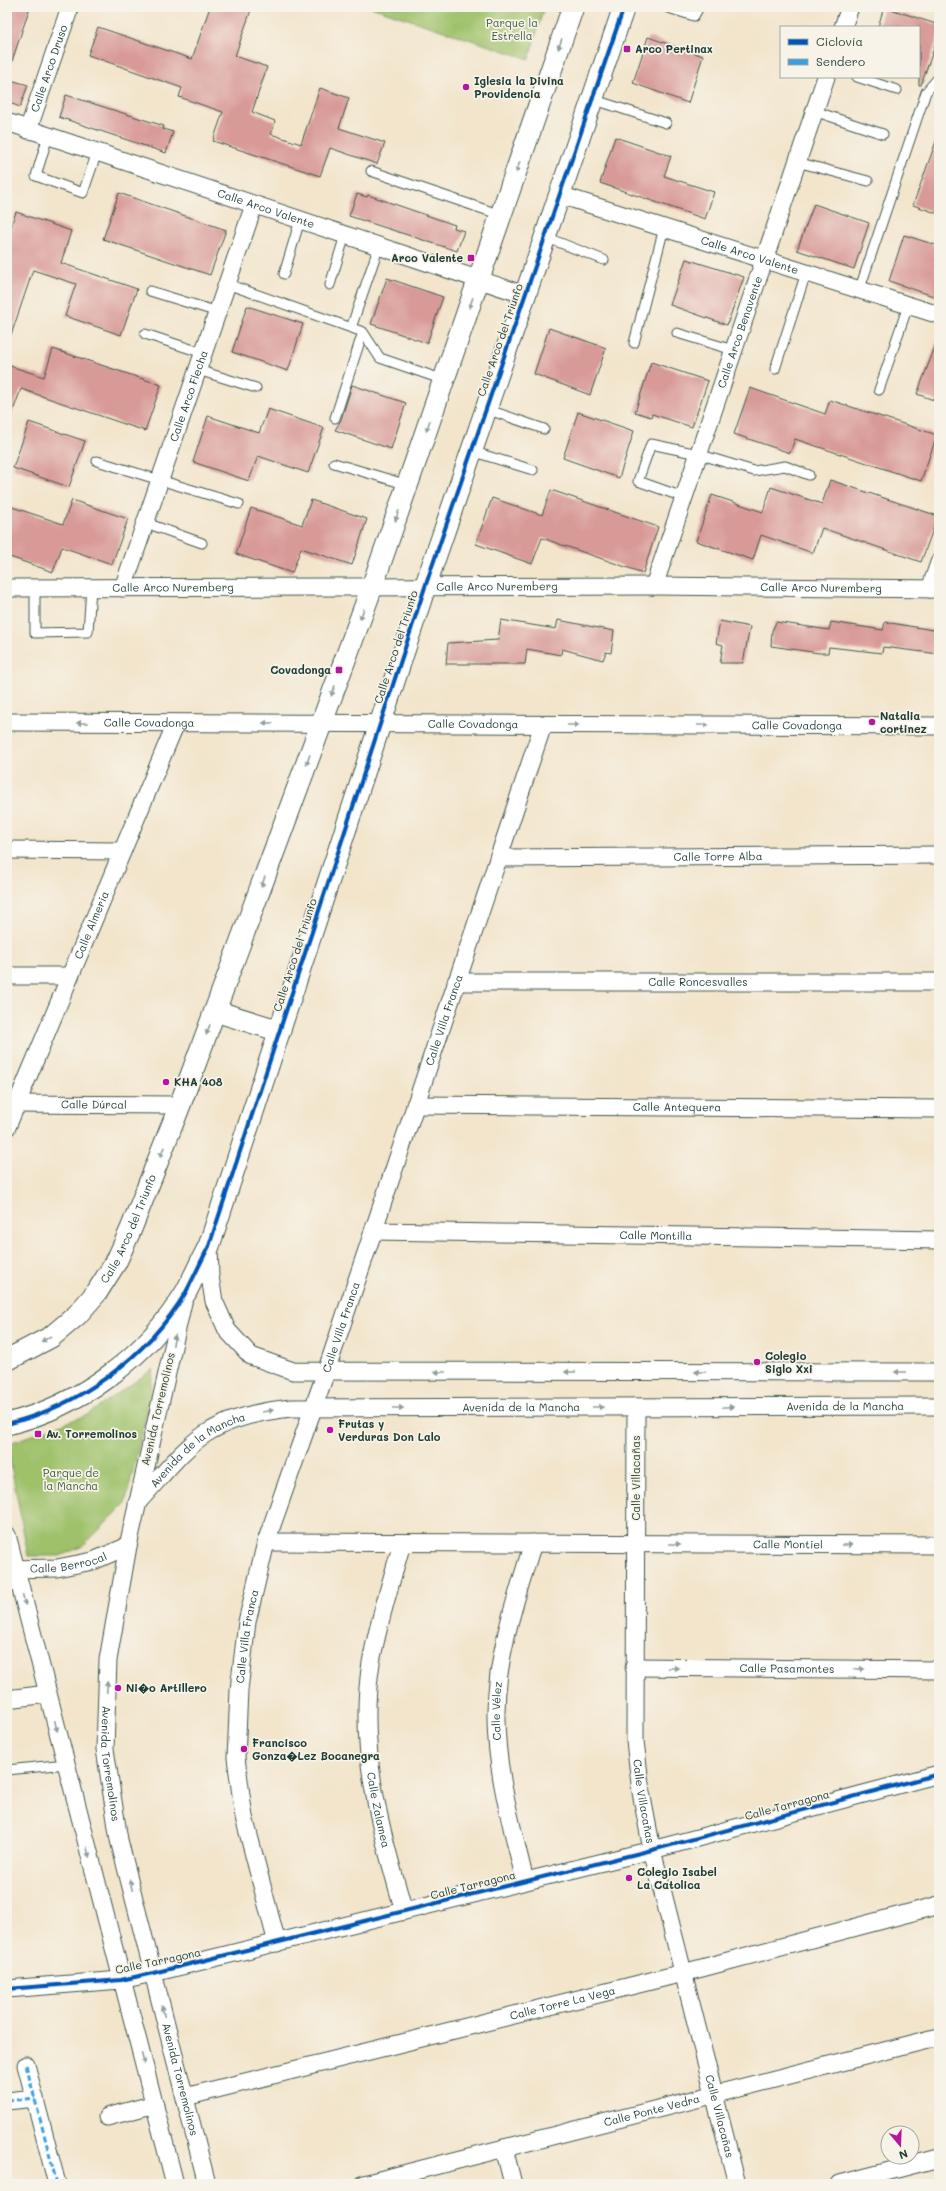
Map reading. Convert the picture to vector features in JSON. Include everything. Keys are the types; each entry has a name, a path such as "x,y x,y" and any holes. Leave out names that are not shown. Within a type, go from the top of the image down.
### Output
{"street":[{"name":"Calle Arco Druso","path":"28,130 70,7"},
{"name":"Calle Arco del Triunfo","path":"7,1360 51,1337 76,1315 97,1292 116,1262 180,1105 372,587 573,7"},
{"name":"Calle Arco del Triunfo","path":"186,1292 208,1246 425,587 624,7"},
{"path":"843,26 850,7"},
{"name":"Calle Arco Benavente","path":"654,586 826,78"},
{"name":"Calle Arco Valente","path":"7,122 525,295"},
{"name":"Calle Arco Valente","path":"560,195 859,291 939,315"},
{"name":"Calle Arco Flecha","path":"123,588 254,205"},
{"path":"935,589 939,563"},
{"name":"Calle Arco Nuremberg","path":"7,588 654,586 935,589"},
{"name":"Calle Covadonga","path":"7,722 939,726"},
{"name":"Calle Almería","path":"7,1127 12,1104 69,976 176,723"},
{"name":"Calle Villa Franca","path":"277,1943 244,1817 236,1758 239,1690 247,1622 266,1542 312,1408 326,1372 543,725"},
{"path":"7,850 121,851"},
{"name":"Calle Torre Alba","path":"498,858 939,855"},
{"path":"7,976 69,976"},
{"name":"Calle Roncesvalles","path":"456,982 939,982"},
{"path":"215,1011 280,1031"},
{"name":"Calle Dúrcal","path":"12,1104 180,1105"},
{"name":"Calle Antequera","path":"415,1105 939,1109"},
{"name":"Calle Montilla","path":"373,1231 939,1240"},
{"path":"208,1246 210,1277 214,1301 227,1330 251,1356 293,1371 939,1372"},
{"path":"7,1424 26,1419 65,1403 97,1384 127,1362 156,1332 186,1292"},
{"name":"Avenida Torremolinos","path":"186,1292 128,1546 108,1660 105,1749 119,1840 207,2184"},
{"name":"Avenida de la Mancha","path":"137,1503 189,1448 211,1430 238,1418 269,1410 312,1408 939,1406"},
{"name":"Calle Villacañas","path":"636,1407 634,1667 635,1740 641,1792 652,1850 737,2184"},
{"path":"7,1535 11,1569 48,1694 175,2184"},
{"name":"Calle Montiel","path":"266,1542 939,1545"},
{"name":"Calle Zalamea","path":"402,1543 383,1609 371,1664 367,1717 371,1774 382,1835 404,1911"},
{"name":"Calle Vélez","path":"525,1881 505,1796 497,1750 496,1711 499,1668 509,1622 533,1543"},
{"name":"Calle Berrocal","path":"11,1569 64,1566 93,1561 128,1546"},
{"name":"Calle Pasamontes","path":"634,1667 939,1670"},
{"path":"7,1699 48,1694"},
{"name":"Calle Tarragona","path":"7,1988 121,1980 153,1973 652,1850 939,1774"},
{"name":"Calle Torre La Vega","path":"185,2097 683,1973 939,1905"},
{"name":"Calle Ponte Vedra","path":"364,2184 939,2037"},
{"path":"26,2066 57,2184"},
{"path":"7,2101 35,2098"},
{"path":"107,2117 155,2104"},
{"path":"504,2148 513,2184"},
{"path":"840,2184 939,2158"}],"lane":[{"path":"665,7 694,16 698,7"},
{"path":"859,291 926,92 939,77"},
{"path":"859,78 897,90"},
{"path":"592,100 666,123"},
{"path":"814,111 883,134"},
{"path":"48,136 36,176 83,193 97,152"},
{"path":"797,162 868,181"},
{"path":"371,171 501,215"},
{"path":"284,274 300,220"},
{"path":"634,343 664,228"},
{"path":"330,285 345,235"},
{"path":"545,237 604,260"},
{"path":"351,328 380,246"},
{"path":"775,369 806,273"},
{"path":"227,284 363,332 380,358 444,380"},
{"path":"150,291 218,312"},
{"path":"879,390 908,306"},
{"path":"335,418 363,332"},
{"path":"145,334 203,353"},
{"path":"677,334 733,350"},
{"path":"198,370 256,388"},
{"path":"486,409 544,429"},
{"path":"683,497 638,481 651,444 698,454 754,471 785,466 809,475"},
{"path":"471,451 533,470"},
{"path":"97,460 239,504"},
{"path":"334,463 408,485"},
{"path":"146,523 202,543"},
{"path":"35,588 35,633 88,632 91,588"},
{"path":"7,1770 66,1764"}],"green space":[{"name":"Parque la Estrella","path":"371,7 544,7 529,59"},
{"name":"Parque de la Mancha","path":"153,1369 150,1398 125,1504 83,1546 60,1556 28,1556 7,1444 87,1415"}],"building":[{"path":"7,7 30,7 10,67 7,67"},
{"path":"210,7 252,7 235,56 267,67 252,112 275,121 271,134 301,144 320,88 349,98 339,128 385,143 377,164 330,148 320,176 213,141 223,112 179,97 182,88 88,55 98,27 192,59"},
{"path":"884,7 939,25 939,34 921,85 919,85 920,26 878,26"},
{"path":"648,37 703,56 688,103 633,83"},
{"path":"7,79 28,85 20,107 7,102"},
{"path":"66,95 164,126 163,129 173,132 166,153 59,117"},
{"path":"939,136 939,214 913,205"},
{"path":"615,137 671,156 664,176 714,192 705,219 600,183"},
{"path":"119,193 226,230 210,275 103,239"},
{"path":"357,194 367,197 368,195 455,225 454,228 464,231 457,251 349,216"},
{"path":"814,204 869,223 854,269 797,250"},
{"path":"16,212 71,231 61,263 137,289 121,335 65,316 76,284 33,270 10,338 7,338 7,238"},
{"path":"904,235 939,246 939,298 889,281"},
{"path":"686,259 744,277 727,325 670,305"},
{"path":"387,278 443,297 427,343 371,324"},
{"path":"247,306 303,324 288,371 232,352"},
{"path":"549,328 606,348 590,395 534,374"},
{"path":"939,339 939,402 917,394"},
{"path":"53,349 161,385 145,431 21,389 9,422 7,422 7,365 44,377"},
{"path":"651,362 708,381 692,427 652,414 651,417 635,412"},
{"path":"352,385 406,403 391,449 335,430 341,420"},
{"path":"750,388 825,414 830,400 937,435 921,481 795,439 790,453 734,434"},
{"path":"268,409 324,428 308,473 258,456 249,481 193,462 208,416 259,433"},
{"path":"578,412 634,431 619,478 563,458"},
{"path":"29,422 85,441 69,487 13,468"},
{"path":"830,480 938,516 921,562 822,528 813,553 761,535 753,560 696,541 712,495 763,512 771,487 822,504"},
{"path":"551,490 658,527 643,573 542,538 532,564 476,544 492,498 542,515"},
{"path":"72,500 128,519 112,564 62,547 53,572 7,556 7,522 12,507 63,524"},
{"path":"311,500 367,519 352,565 301,548 292,573 236,554 251,508 302,525"},
{"path":"501,620 556,629 558,620 614,631 611,653 606,652 603,660 562,649 561,655 527,649 525,664 446,664 448,643 498,640"},
{"path":"720,621 750,627 743,663 720,663 723,645 716,643"},
{"path":"776,622 829,630 831,622 883,630 885,622 939,631 939,654 883,647 882,653 829,647 828,653 819,653 771,646 772,631"}],"marked path":[{"path":"26,2065 57,2184"},
{"path":"7,2101 35,2098"}],"cycle path":[{"path":"7,1424 34,1416 60,1405 109,1376 131,1358 152,1338 170,1316 186,1292 209,1246 425,587 624,7"},
{"path":"7,1989 121,1980 153,1973 652,1850 939,1774"}],"place":[{"name":"Arco Pertinax","path":"627,49"},
{"name":"Iglesia la Divina Providencia","path":"466,87"},
{"name":"Arco Valente","path":"471,258"},
{"name":"Covadonga","path":"339,670"},
{"name":"Natalia cortinez","path":"872,722"},
{"name":"KHA 408","path":"166,1082"},
{"name":"Colegio Siglo Xxi","path":"757,1362"},
{"name":"Frutas y Verduras Don Lalo","path":"330,1430"},
{"name":"Av. Torremolinos","path":"38,1434"},
{"name":"Ni�o Artillero","path":"118,1688"},
{"name":"Francisco Gonza�Lez Bocanegra","path":"244,1749"},
{"name":"Colegio Isabel La Catolica","path":"629,1878"}]}
